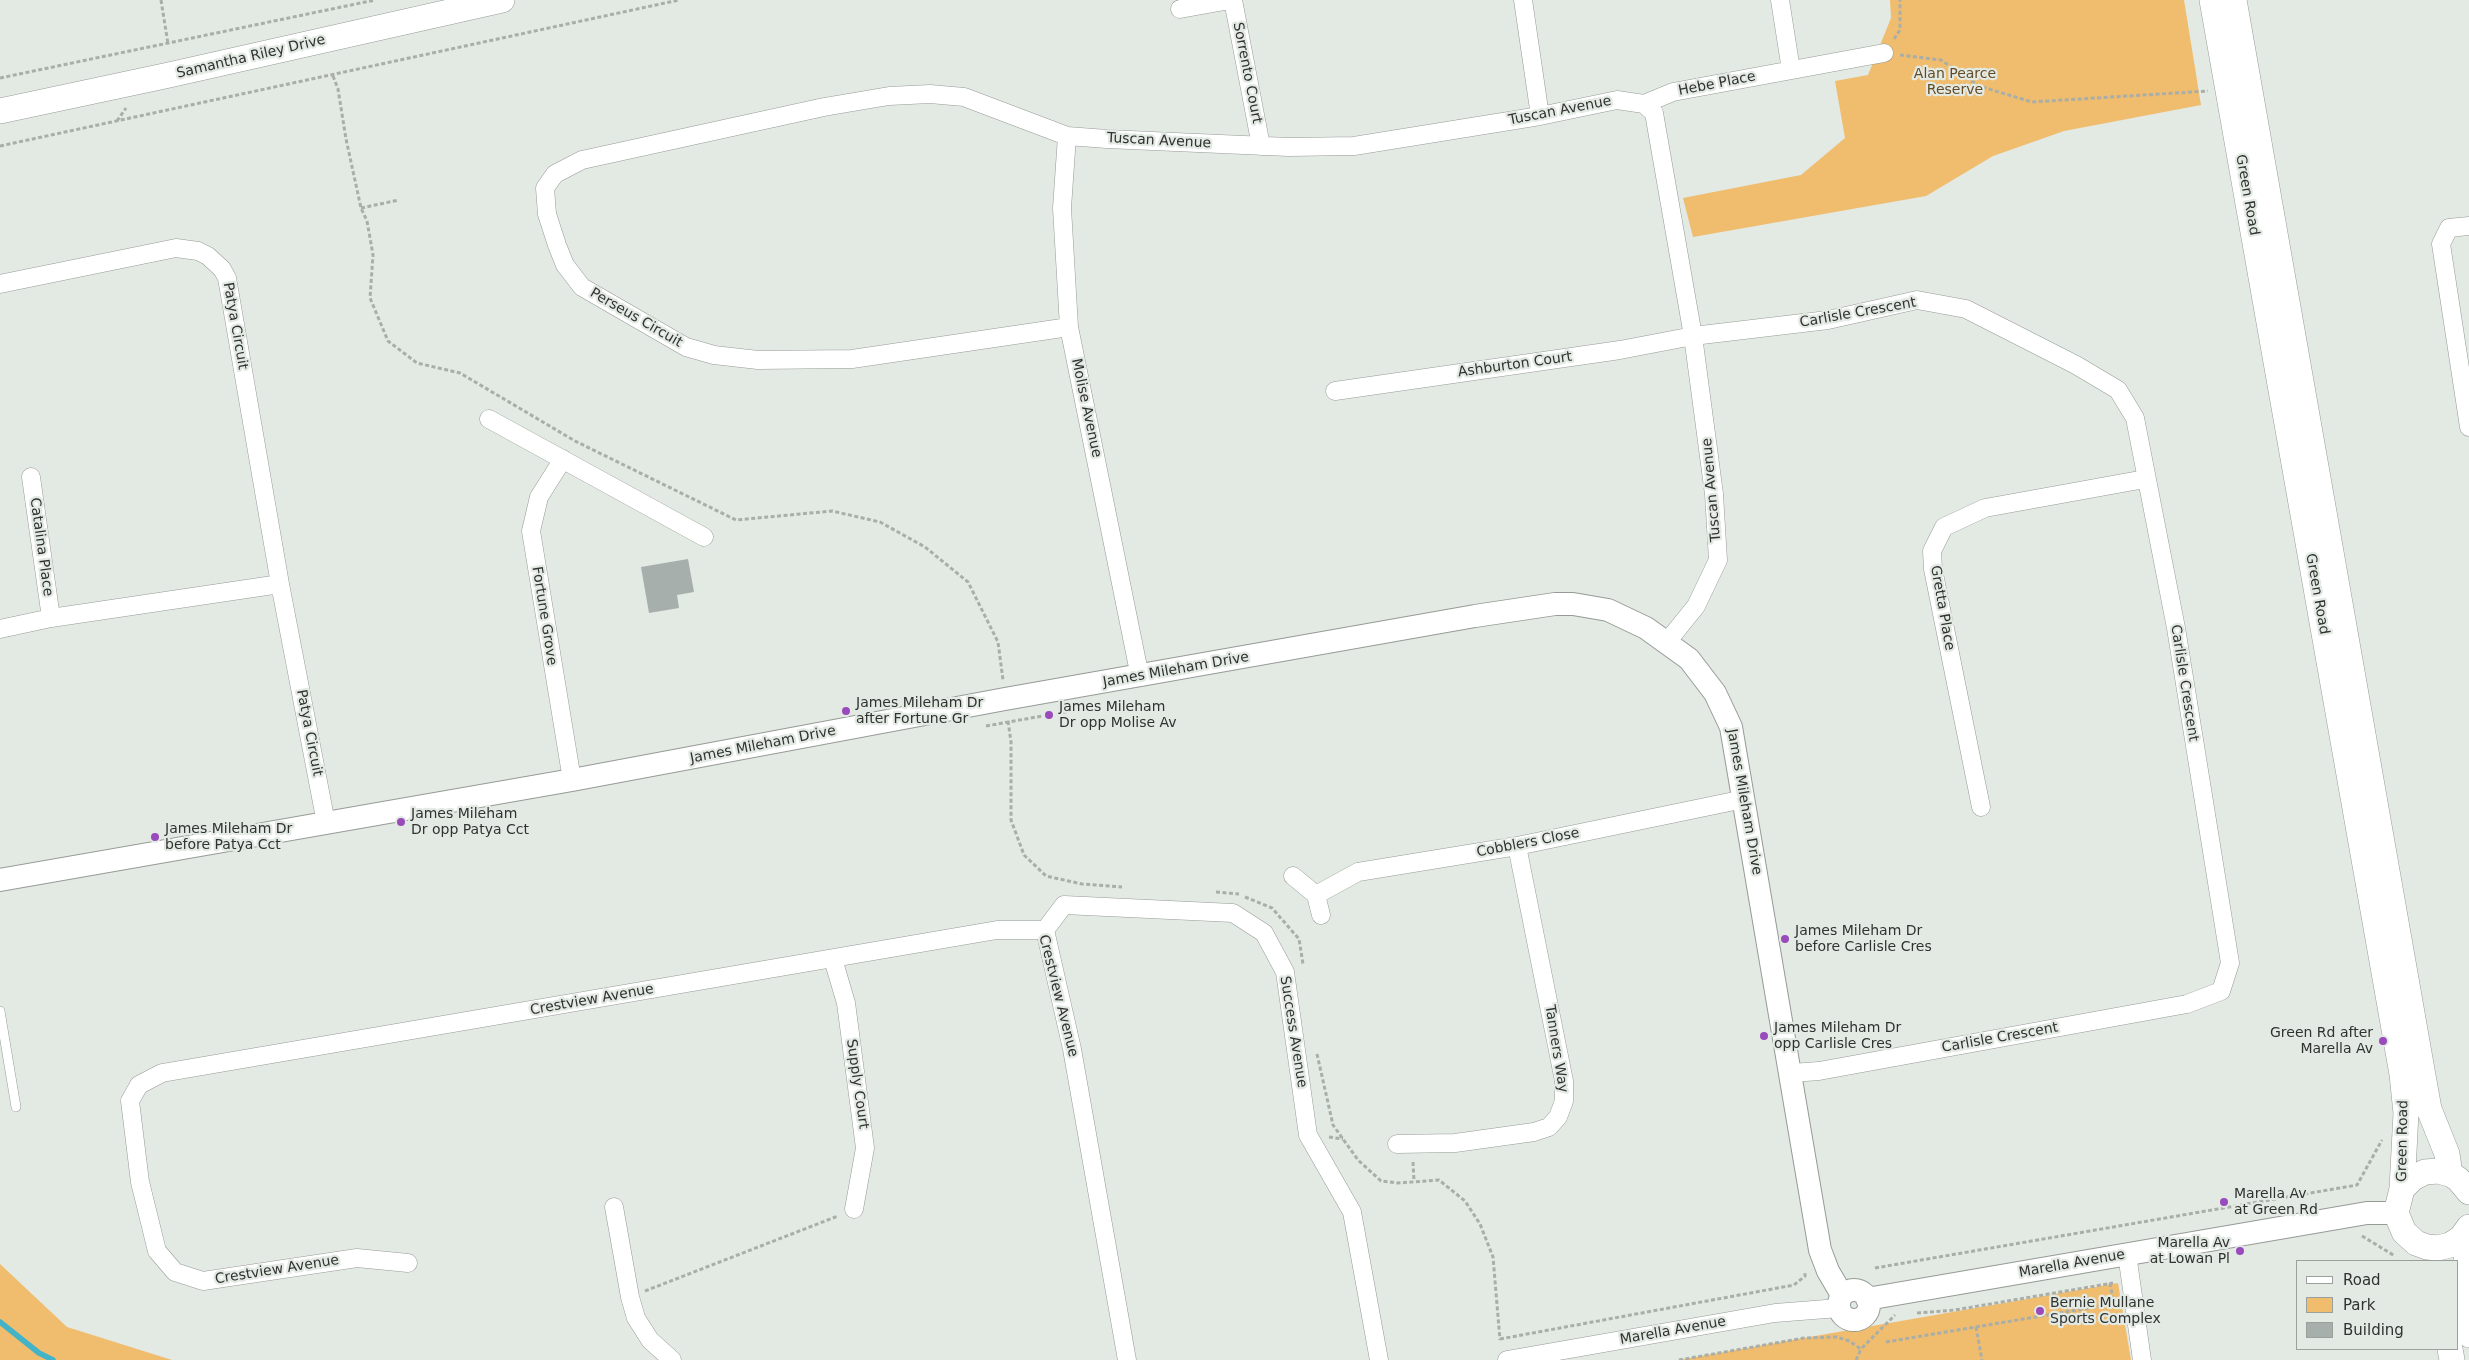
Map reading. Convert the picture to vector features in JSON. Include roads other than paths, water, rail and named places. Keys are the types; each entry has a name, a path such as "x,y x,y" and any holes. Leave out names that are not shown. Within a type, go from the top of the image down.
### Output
{"main road":[{"name":"Samantha Riley Drive","path":"0,111 502,0"},
{"name":"Green Road","path":"2212,0 2402,1074 2406,1113 2399,1201"},
{"name":"Green Road","path":"2234,0 2429,1109 2448,1154 2450,1174"},
{"path":"2469,1192 2458,1179 2450,1174 2438,1171 2425,1172 2413,1178 2399,1201 2404,1232 2420,1252 2450,1245 2461,1238 2469,1227"},
{"path":"2469,1235 2464,1280 2469,1335"}],"street":[{"name":"Sorrento Court","path":"1180,9 1231,0 1261,146"},
{"path":"1523,0 1540,116"},
{"path":"1780,0 1791,70"},
{"name":"Hebe Place","path":"1644,104 1673,92 1884,53"},
{"name":"Perseus Circuit","path":"1067,136 964,97 930,94 889,96 824,107 582,160 555,174 546,188 548,214 557,245 565,264 582,287 686,347 714,355 758,360 852,359 1069,327"},
{"name":"Tuscan Avenue","path":"1067,136 1107,140 1261,146 1354,146 1540,116 1617,100 1644,104 1654,113 1693,336 1714,494 1718,560 1696,606 1667,642"},
{"name":"Molise Avenue","path":"1067,136 1062,208 1069,327 1140,677"},
{"path":"2469,226 2450,228 2441,244 2469,426"},
{"name":"Patya Circuit","path":"0,284 176,248 198,251 208,256 227,278 280,584 326,823"},
{"name":"Carlisle Crescent","path":"1693,336 1828,320 1917,300 1966,309 2076,365 2118,390 2135,418 2145,479 2176,628 2230,963 2221,991 2187,1004 1819,1071 1792,1073"},
{"name":"Ashburton Court","path":"1335,392 1620,350 1693,336"},
{"path":"488,419 704,537"},
{"name":"Fortune Grove","path":"563,459 539,496 530,531 572,780"},
{"name":"Catalina Place","path":"30,477 52,618"},
{"name":"Gretta Place","path":"1980,807 1933,569 1932,551 1944,527 1985,508 2145,479"},
{"path":"0,629 52,618 280,584"},
{"name":"James Mileham Drive","path":"0,880 572,780 1005,699 1140,677 1476,616 1555,604 1573,604 1608,610 1646,628 1667,642 1693,664 1715,693 1724,710 1736,746 1820,1250 1841,1301"},
{"name":"Cobblers Close","path":"1316,895 1358,872 1517,846 1744,799"},
{"name":"Tanners Way","path":"1397,1144 1454,1143 1534,1132 1549,1127 1558,1117 1564,1101 1564,1081 1517,846"},
{"path":"1293,876 1316,895 1321,916"},
{"name":"Success Avenue","path":"1045,930 1064,905 1233,913 1264,933 1285,972 1308,1135 1352,1212 1379,1360"},
{"name":"Crestview Avenue","path":"408,1263 356,1258 203,1281 175,1272 157,1251 140,1182 130,1101 139,1085 162,1073 997,930 1045,930 1072,1049 1126,1360"},
{"name":"Supply Court","path":"833,959 846,1003 866,1148 854,1209"},
{"name":"Marella Avenue","path":"1507,1360 1841,1301 1850,1290 1857,1290 1867,1300 2367,1213 2399,1201"},
{"path":"614,1207 630,1296 636,1318 650,1340 672,1360"},
{"path":"2127,1254 2142,1360"}],"lane":[{"path":"0,1011 16,1106"}],"waterway":[{"path":"0,1322 39,1353 53,1360"}],"place":[{"name":"James Mileham Dr after Fortune Gr","path":"846,711"},
{"name":"James Mileham Dr opp Molise Av","path":"1049,715"},
{"name":"James Mileham Dr opp Patya Cct","path":"401,822"},
{"name":"James Mileham Dr before Patya Cct","path":"155,837"},
{"name":"James Mileham Dr before Carlisle Cres","path":"1785,939"},
{"name":"James Mileham Dr opp Carlisle Cres","path":"1764,1036"},
{"name":"Green Rd after Marella Av","path":"2383,1041"},
{"name":"Marella Av at Green Rd","path":"2224,1202"},
{"name":"Marella Av at Lowan Pl","path":"2240,1251"},
{"name":"Bernie Mullane Sports Complex","path":"2040,1311"}],"park label":[{"name":"Alan Pearce Reserve","path":"1955,82"}]}
